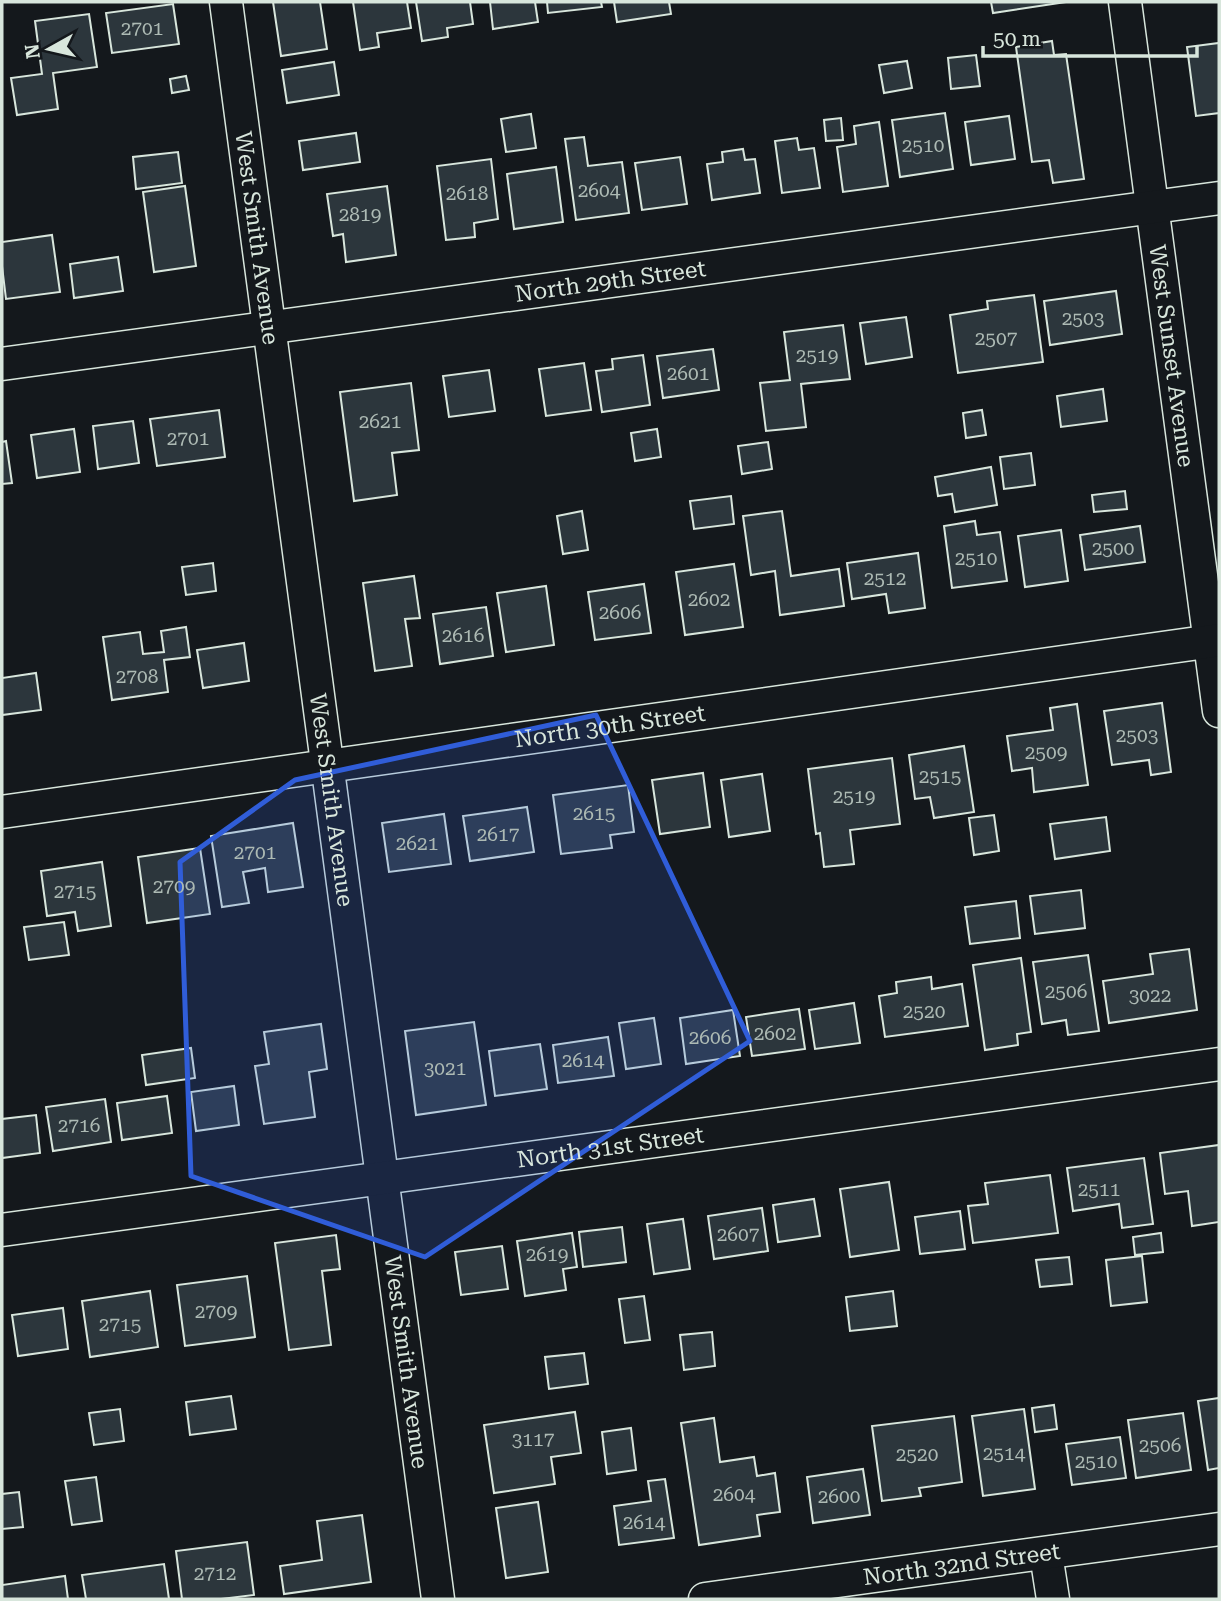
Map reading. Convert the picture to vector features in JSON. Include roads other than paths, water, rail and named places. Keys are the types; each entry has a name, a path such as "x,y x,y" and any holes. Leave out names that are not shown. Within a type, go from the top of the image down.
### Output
{"street":[{"name":"West Smith Avenue","path":"226,2 438,1599"},
{"name":"West Sunset Avenue","path":"1125,2 1215,640 1219,711"},
{"name":"North 29th Street","path":"2,364 1219,198"},
{"name":"North 30th Street","path":"2,813 1215,640"},
{"name":"North 31st Street","path":"2,1230 1219,1064"},
{"name":"North 32nd Street","path":"705,1599 1219,1528"},
{"path":"1046,1554 1053,1599"}]}
